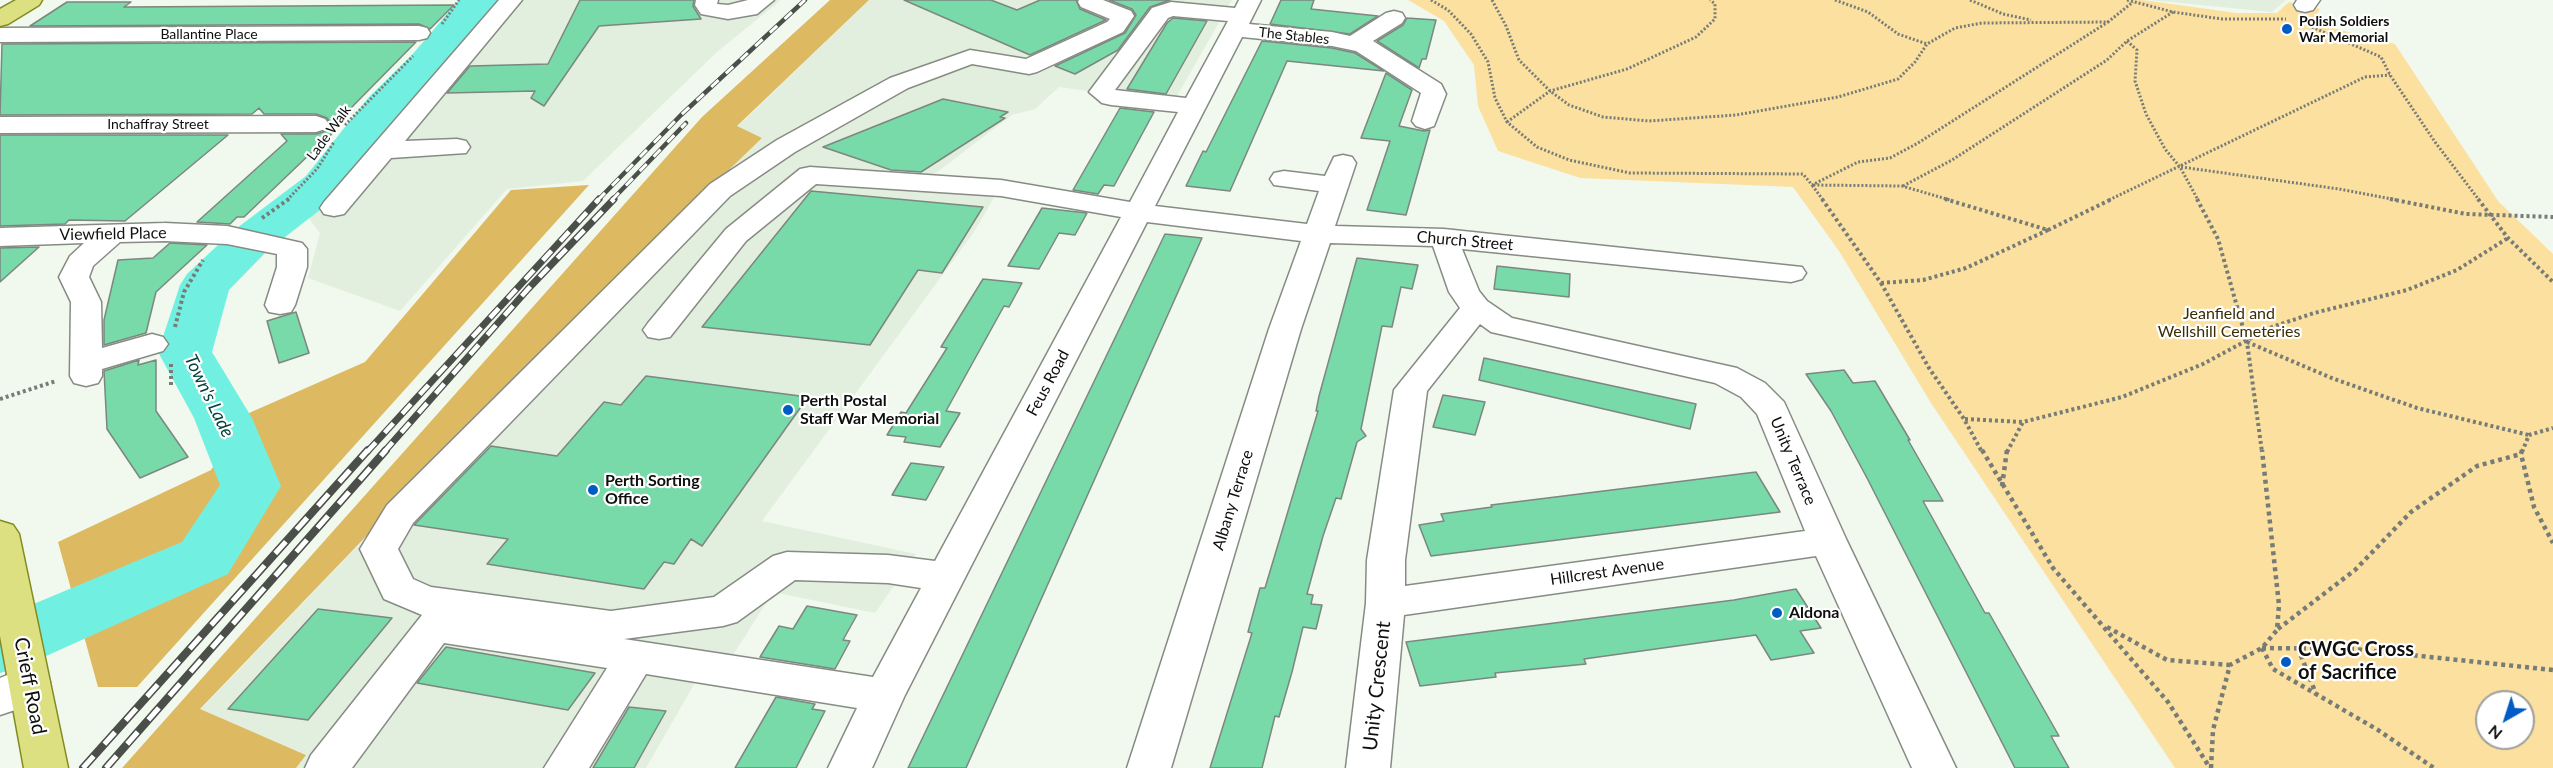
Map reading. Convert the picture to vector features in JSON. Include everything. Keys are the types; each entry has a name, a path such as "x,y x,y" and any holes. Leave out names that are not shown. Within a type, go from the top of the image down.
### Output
{"main road":[{"path":"0,19 31,0"},
{"name":"Crieff Road","path":"2,546 17,674 38,725 46,768"}],"street":[{"path":"334,208 511,0"},
{"path":"707,0 706,5 709,9 728,12 748,9 763,0"},
{"path":"946,577 888,569 787,566 723,611 611,626 426,601 398,589 379,549 400,514 720,190 786,146 899,83 970,57 1029,67 1115,27 1123,16 1089,3"},
{"name":"The Stables","path":"1194,106 1111,98 1101,92 1160,12 1171,9 1242,15 1310,36 1353,44 1373,51 1432,89 1434,94 1425,121"},
{"name":"Feus Road","path":"850,768 884,695 1242,15"},
{"name":"The Stables","path":"1353,44 1394,18"},
{"name":"Ballantine Place","path":"0,35 425,38"},
{"name":"Inchaffray Street","path":"0,125 316,124"},
{"path":"383,150 456,147"},
{"name":"Albany Terrace","path":"1149,768 1285,329 1339,174 1284,179"},
{"name":"Church Street","path":"659,330 736,235 810,175 1001,188 1138,212 1319,234 1444,238 1791,273"},
{"name":"Viewfield Place","path":"0,237 165,232 245,238"},
{"path":"111,235 80,262 74,277 86,302 86,370 166,347"},
{"path":"245,238 292,249 292,267 280,305"},
{"name":"Unity Terrace","path":"1444,238 1464,292 1476,308 1502,325 1725,375 1753,390 1772,411 1828,541 1934,768"},
{"path":"1386,603 1386,560 1411,390 1476,308"},
{"name":"Hillcrest Avenue","path":"1386,603 1828,541"},
{"name":"Unity Crescent","path":"1368,768 1386,603"},
{"path":"327,768 434,626 884,695"},
{"path":"566,768 635,658"}],"path":[{"name":"Lade Walk","path":"245,238 263,217 290,198 317,169 349,119 459,0"},
{"path":"1431,0 1448,10 1471,34 1488,62 1495,98 1507,122 1537,147 1569,160 1630,173 1803,174 1881,283 1929,368 1964,419 2002,487 2053,568 2168,702 2211,768"},
{"path":"1492,0 1519,60 1550,91 1569,105 1603,117 1649,121 1736,115 1838,97 1899,79 1916,62 1927,44 1955,28 2038,22 2108,22"},
{"path":"1507,122 1550,91 1627,69 1696,37 1715,19 1714,4 1710,0"},
{"path":"1835,0 1868,12 1898,34 1927,44"},
{"path":"1970,0 2002,14 2038,22"},
{"path":"2127,0 2173,12 2222,19 2303,12 2381,57 2390,75 2435,142 2490,215 2508,238 2553,282"},
{"path":"1812,185 1858,162 1890,158 1918,143 2108,22 2133,2"},
{"path":"1902,186 1952,160 2107,60 2127,41 2173,12"},
{"path":"2127,41 2137,50 2134,81 2146,114 2165,149 2180,167 2218,238 2247,342 2266,478 2279,605 2277,630"},
{"path":"1881,283 1923,280 1966,268 2048,231 2365,77 2390,75"},
{"path":"2180,167 2339,189 2466,213 2553,217"},
{"path":"1812,185 1902,186 2048,231"},
{"path":"171,385 166,347 184,292 200,263 245,238"},
{"path":"1964,419 2023,422 2122,397 2203,364 2272,327 2407,290 2447,274 2508,238"},
{"path":"2247,342 2334,379 2417,408 2529,435 2553,428"},
{"path":"0,399 86,370"},
{"path":"2002,487 2005,455 2023,422"},
{"path":"2529,435 2521,454 2534,507 2553,543"},
{"path":"2105,626 2168,660 2230,665 2262,648 2277,630 2355,570 2410,512 2477,466 2521,454"},
{"path":"2262,648 2354,648 2553,670"},
{"path":"2262,648 2273,669 2378,730 2434,768"},
{"path":"2298,648 2316,694"},
{"path":"2211,768 2213,730 2230,665"}],"shaded area":[{"path":"490,0 781,0 717,52 583,181 507,189 400,311 308,278 320,233 301,208"},
{"path":"830,0 869,0 737,126 762,138 580,314 200,709 306,755 296,768 122,768 702,117"},
{"path":"869,0 1232,0 1173,103 1059,87 1035,109 1012,115 928,179 1002,184 974,232 762,521 916,554 875,613 773,592 728,663 708,660 646,768 296,768 305,754 200,710 580,314 762,138 737,127"},
{"path":"2149,0 2286,0 2272,12"},
{"path":"589,185 137,687 98,687 58,542 211,470 249,413 365,362 511,190"}],"green space":[{"name":"Jeanfield and Wellshill Cemeteries","path":"1408,0 2143,0 2236,13 2277,13 2289,2 2320,9 2316,16 2333,28 2395,44 2498,201 2553,254 2553,768 2175,768 1931,403 1839,251 1793,187 1580,178 1498,151 1478,106 1474,65 1444,21"}],"building":[{"path":"580,0 694,0 693,6 701,19 599,26 544,106 531,98 535,91 447,93 470,66 548,64"},
{"path":"904,0 991,0 1017,10 1040,0 1076,0 1080,9 1106,20 1030,55"},
{"path":"1109,0 1170,0 1150,7 1118,50 1075,74 1055,66 1125,33 1136,15 1132,9"},
{"path":"1281,0 1314,0 1311,9 1378,16 1350,34 1270,24"},
{"path":"67,2 131,2 124,7 454,5 430,29 419,24 30,26"},
{"path":"1173,18 1207,21 1166,94 1127,89 1167,23"},
{"path":"1407,18 1436,20 1426,59 1422,59 1419,68 1377,41 1403,25"},
{"path":"1262,41 1332,48 1355,53 1384,71 1287,61 1230,191 1186,186 1203,151 1206,152"},
{"path":"416,42 351,108 318,152 312,152 244,217 237,217 230,224 197,222 287,141 281,134 316,134 326,131 331,124 327,118 316,114 264,114 259,108 252,114 0,115 2,44"},
{"path":"1386,73 1412,90 1399,126 1430,130 1406,215 1367,210 1390,141 1361,138"},
{"path":"943,99 1008,112 1000,117 1005,118 921,172 891,170 823,147"},
{"path":"1120,108 1154,112 1114,186 1104,185 1098,194 1073,190"},
{"path":"0,135 228,135 125,221 69,220 65,224 0,226"},
{"path":"811,191 983,207 942,273 918,270 870,345 702,327"},
{"path":"1042,208 1087,213 1075,235 1059,233 1039,269 1008,266"},
{"path":"1165,234 1202,238 966,768 908,768"},
{"path":"170,243 207,245 156,292 146,333 104,345 104,320 118,260 153,258"},
{"path":"39,247 0,282 0,248"},
{"path":"1357,258 1418,265 1412,289 1401,287 1392,327 1382,326 1361,429 1366,436 1357,442 1341,499 1336,498 1323,536 1307,594 1313,595 1311,604 1322,605 1316,629 1303,627 1279,717 1275,716 1262,768 1210,768 1252,633 1248,632 1260,588 1265,588 1318,411 1316,411 1319,396"},
{"path":"1497,266 1570,274 1569,297 1494,289"},
{"path":"983,279 1022,283 1009,307 1004,306 946,411 960,413 940,447 904,442 906,437 887,435 901,412 906,413 947,348 941,347"},
{"path":"296,312 309,353 279,363 267,321"},
{"path":"1484,358 1696,404 1690,429 1479,380"},
{"path":"139,360 138,365 156,360 156,411 188,457 140,478 107,429 104,371"},
{"path":"1844,370 1853,383 1875,381 1910,440 1908,440 1943,501 1923,501 1985,613 1989,613 2059,736 2051,736 2069,768 2015,768 1867,478 1831,411 1806,374"},
{"name":"Perth Sorting Office","path":"646,376 808,397 702,546 691,539 674,564 664,562 644,589 487,564 508,539 414,525 491,446 557,456 604,402 621,405"},
{"path":"1443,395 1485,402 1475,435 1433,427"},
{"path":"911,463 944,467 926,500 892,495"},
{"path":"1756,472 1780,512 1431,556 1419,525 1444,521 1441,514 1492,507 1491,505"},
{"path":"1796,589 1821,628 1800,631 1814,653 1771,660 1756,635 1584,659 1586,664 1495,673 1496,677 1420,686 1406,642 1734,600"},
{"path":"807,606 857,615 843,640 850,641 835,669 760,657 779,626 793,629"},
{"path":"318,609 392,618 308,720 228,709"},
{"path":"446,647 595,673 568,710 417,683"},
{"path":"776,697 815,704 812,709 825,711 796,768 735,768"},
{"path":"629,707 666,711 634,768 593,768"}],"waterway":[{"name":"Town's Lade","path":"0,647 205,558 251,486 223,418 185,352 205,285 250,241 322,186 384,106 425,65 479,0"}],"railway":[{"path":"598,200 681,115 805,0"},
{"path":"612,200 686,123"},
{"path":"367,452 599,199"},
{"path":"384,452 528,289 614,199"},
{"path":"83,768 368,450"},
{"path":"106,768 386,450"}],"place":[{"name":"Polish Soldiers War Memorial","path":"2287,29"},
{"name":"Perth Postal Staff War Memorial","path":"788,410"},
{"name":"Perth Sorting Office","path":"593,490"},
{"name":"Aldona","path":"1777,613"},
{"name":"CWGC Cross of Sacrifice","path":"2286,662"}]}
